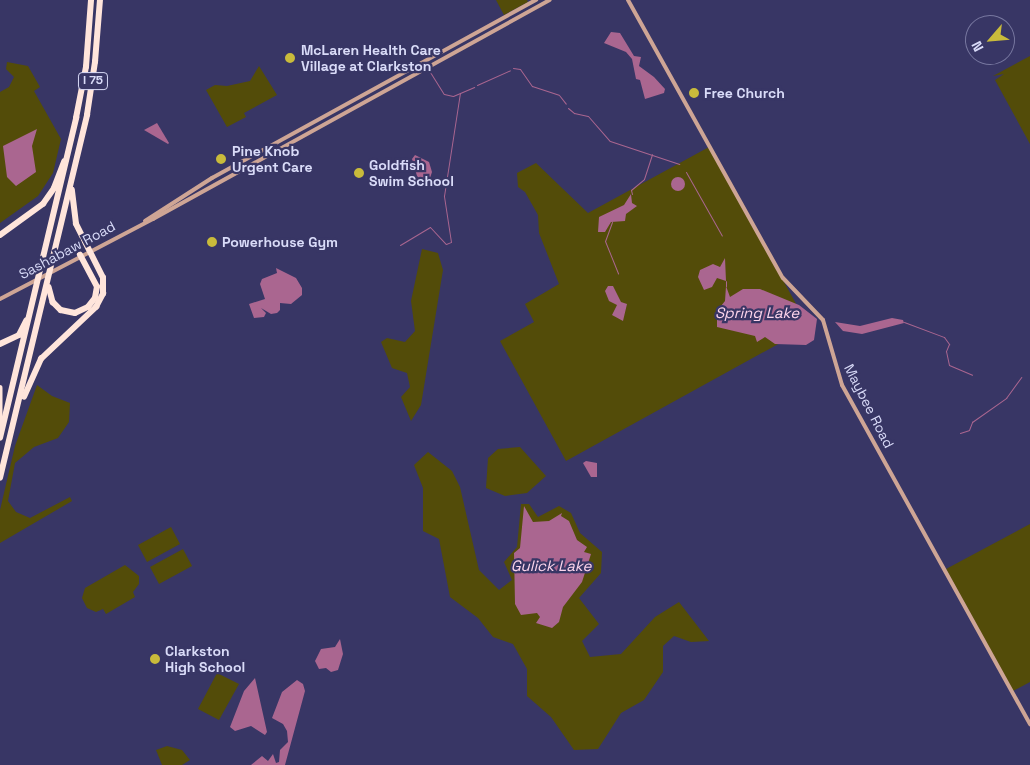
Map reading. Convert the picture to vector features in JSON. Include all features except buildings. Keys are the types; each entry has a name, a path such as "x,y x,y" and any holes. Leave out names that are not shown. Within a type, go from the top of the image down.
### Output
{"highway":[{"name":"I 75","path":"0,438 32,308 86,67 91,0"},
{"name":"I 75","path":"0,478 14,427 77,160 94,68 100,0"},
{"path":"0,235 35,211 47,198 68,149"},
{"path":"14,427 28,383 41,359 102,298 102,278 76,225 72,204 77,160"},
{"path":"49,277 50,295 57,307 72,313 88,307 95,298 97,287 80,255"},
{"path":"0,344 19,335 32,308"},
{"path":"0,388 0,425"}],"main road":[{"name":"Sashabaw Road","path":"0,299 144,221 193,189 243,161 536,0"},
{"name":"Sashabaw Road","path":"161,211 243,169 549,0"},
{"name":"Maybee Road","path":"628,0 782,278 823,320 842,385 1030,724"},
{"path":"500,20 499,24 502,27"},
{"path":"471,36 476,37 473,42"},
{"path":"429,67 426,63 431,58"},
{"path":"388,82 391,85 388,90"},
{"path":"360,105 357,102 361,96"},
{"path":"340,108 343,111 341,115"},
{"path":"264,157 262,154 265,149"},
{"path":"243,161 243,169"},
{"path":"193,189 195,195"}],"shaded area":[{"path":"496,0 527,0 528,2 504,15"},
{"path":"1030,56 1030,144 995,80 1004,74 993,76"},
{"path":"7,62 28,66 40,87 34,91 61,139 53,173 38,196 0,223 0,92 9,87 14,77 6,69"},
{"path":"259,66 277,95 244,113 246,117 227,127 206,90 215,85 227,86 250,81"},
{"path":"709,147 809,327 566,461 500,341 534,322 525,304 559,284 539,233 538,215 525,192 518,187 517,173 536,163 588,213"},
{"path":"422,249 438,253 443,270 421,405 411,421 401,397 410,387 407,373 392,368 381,342 387,338 405,342 415,331 411,301"},
{"path":"37,385 52,396 70,403 69,422 58,438 34,447 15,463 8,501 16,512 30,518 70,497 72,501 0,543 0,510 15,446"},
{"path":"520,447 546,476 527,493 505,496 486,488 488,458 498,449"},
{"path":"428,452 452,471 460,487 479,570 499,590 512,580 504,562 517,547 521,504 529,504 538,517 559,506 571,513 580,533 602,552 601,573 579,598 599,624 582,641 590,657 621,654 655,617 679,602 709,641 691,642 674,636 663,646 663,672 644,700 621,713 598,749 574,750 551,717 527,696 527,669 513,644 493,637 478,618 450,597 439,539 423,531 423,488 414,465"},
{"path":"1030,524 1030,682 1013,691 946,569"},
{"path":"171,527 180,544 147,562 138,545"},
{"path":"183,549 192,566 159,584 150,567"},
{"path":"125,565 139,576 139,584 133,592 135,597 106,614 103,609 96,612 87,608 82,598 85,588"},
{"path":"217,673 239,684 219,720 198,709"},
{"path":"167,746 182,750 190,760 182,765 162,765 156,750"}],"water":[{"path":"611,32 620,33 634,56 641,57 639,66 654,77 665,89 664,93 645,99 640,80 636,79 632,59 626,52 604,43"},
{"path":"157,123 169,143 168,144 144,130"},
{"path":"37,129 32,146 36,172 16,186 7,177 3,146"},
{"path":"415,155 429,162 432,172 427,187 417,176 412,159"},
{"path":"675,177 681,177 685,184 681,191 675,191 671,187 671,181"},
{"path":"631,194 632,203 637,206 626,214 625,221 611,222 605,232 598,232 599,217 624,205"},
{"path":"725,258 726,281 717,278 712,287 704,290 698,277 700,270 713,264 720,267"},
{"path":"276,268 296,278 302,288 302,295 291,304 280,303 280,310 277,313 271,314 261,308 266,313 264,317 254,318 249,304 265,299 260,284 262,279 277,273"},
{"path":"608,286 613,286 621,302 627,304 623,321 612,315 617,305 609,301 605,291"},
{"name":"Spring Lake","path":"726,286 730,297 743,289 760,289 799,305 817,319 814,340 806,345 775,344 765,337 757,342 755,336 717,327 717,311 725,301"},
{"path":"892,318 903,320 904,323 862,334 843,331 835,322 860,326"},
{"path":"586,461 597,463 597,477 591,477 583,463"},
{"name":"Gulick Lake","path":"524,506 533,522 549,521 562,513 561,516 569,521 577,540 587,547 584,552 591,554 582,582 563,607 559,622 552,628 536,623 540,617 537,613 521,615 515,604 514,553 520,548"},
{"path":"340,639 343,654 338,670 331,672 326,668 319,669 315,661 321,649 335,647"},
{"path":"255,678 267,732 265,735 251,726 235,731 230,727 244,691"},
{"path":"297,680 303,684 305,691 285,765 251,765 262,756 268,761 273,754 276,763 279,762 280,750 288,742 287,731 283,724 272,718 282,692"}],"waterway":[{"path":"513,68 520,69 532,86 559,95 566,104"},
{"path":"477,85 510,70"},
{"path":"430,72 444,94 453,96 474,87"},
{"path":"400,245 430,227 446,244 451,242 444,196 460,93"},
{"path":"568,108 574,113 588,116 610,141 679,164"},
{"path":"632,194 631,190 644,179 652,154"},
{"path":"686,172 722,236"},
{"path":"612,222 605,241 618,273"},
{"path":"726,281 726,286"},
{"path":"904,322 944,337 949,344 946,351 949,365 972,375"},
{"path":"960,433 969,430 972,422 1006,398 1021,377"}],"place":[{"name":"McLaren Health Care Village at Clarkston","path":"290,58"},
{"name":"Free Church","path":"694,93"},
{"name":"Pine Knob Urgent Care","path":"221,159"},
{"name":"Goldfish Swim School","path":"359,173"},
{"name":"Powerhouse Gym","path":"212,242"},
{"name":"Clarkston High School","path":"155,659"}]}
